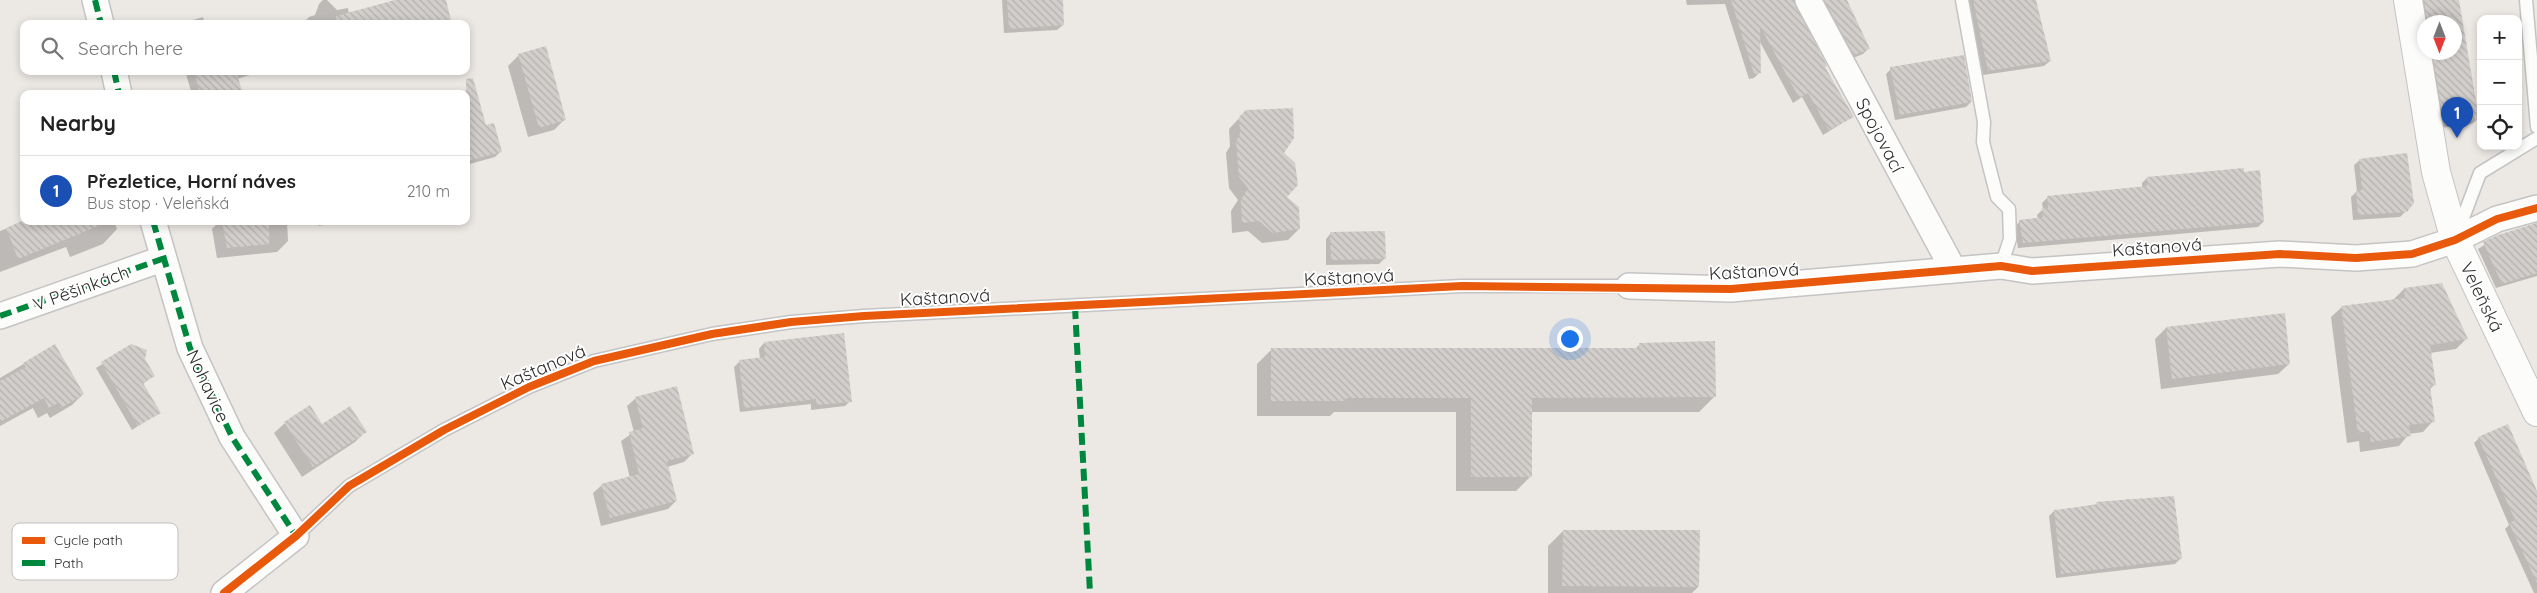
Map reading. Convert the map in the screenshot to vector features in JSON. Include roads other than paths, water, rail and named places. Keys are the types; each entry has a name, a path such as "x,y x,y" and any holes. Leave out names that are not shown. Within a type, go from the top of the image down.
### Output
{"street":[{"path":"95,0 100,20"},
{"name":"Spojovací","path":"1808,0 1953,269"},
{"name":"Veleňská","path":"2408,0 2436,172 2455,240 2537,412"},
{"path":"115,75 118,90"},
{"name":"Kaštanová","path":"1628,286 1731,289 1884,278 1953,269 2001,266 2032,271 2280,254 2356,258 2412,254 2455,240 2497,219 2537,208"},
{"name":"Nohavice","path":"154,225 162,259 190,348 232,437 296,536"},
{"name":"V Pěšinkách","path":"0,316 162,259"},
{"path":"224,593 296,536"}],"lane":[{"path":"1962,0 1984,122 1983,142 1997,197 2008,210 2010,239 2001,266"},
{"path":"2526,0 2537,127"},
{"path":"2455,240 2480,172 2537,138"},
{"name":"Kaštanová","path":"296,536 349,486 444,430 528,387 594,361 712,334 791,322 864,316 1462,286 1628,286"}],"place":[{"name":"Přezletice, Horní náves","path":"2457,138"}]}
